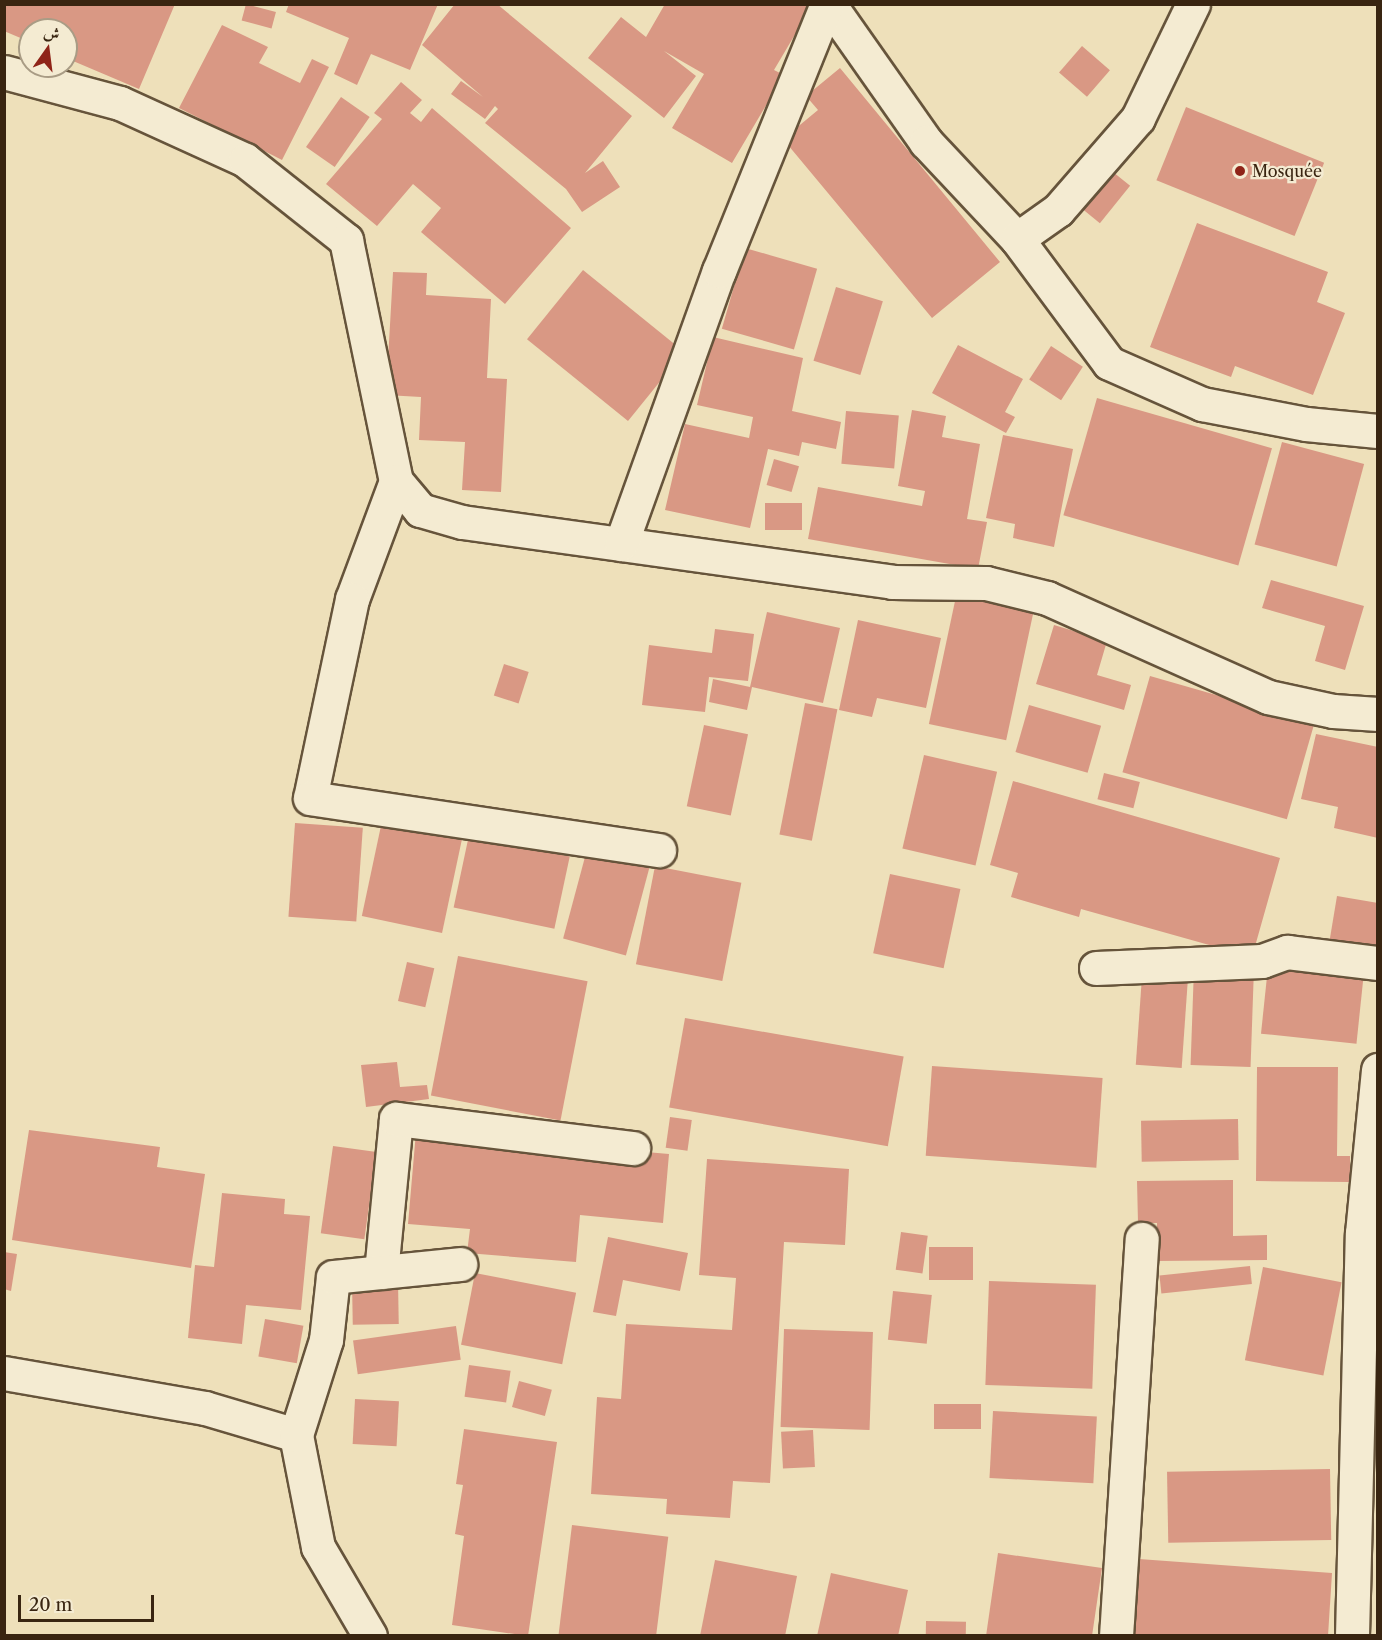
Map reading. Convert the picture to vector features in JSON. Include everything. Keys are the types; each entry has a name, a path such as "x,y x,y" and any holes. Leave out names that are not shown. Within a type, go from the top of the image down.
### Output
{"street":[{"path":"828,4 926,141 1017,239 1109,363 1202,404 1306,424 1377,430"},
{"path":"621,544 719,271 828,4"},
{"path":"1017,239 1058,210 1138,118 1193,4"},
{"path":"4,72 120,103 245,160 346,240 396,481 420,510 462,522 892,582 986,583 1047,598 1268,698 1333,711 1377,714"},
{"path":"396,481 352,599 310,798 660,850"},
{"path":"1096,968 1262,961 1287,952 1377,963"},
{"path":"1352,1635 1362,1233 1377,1070"},
{"path":"381,1272 396,1119 633,1148"},
{"path":"1116,1635 1142,1239"},
{"path":"370,1635 318,1547 296,1435 326,1340 333,1277 460,1264"},
{"path":"4,1373 205,1408 296,1435"}],"building":[{"path":"4,4 175,4 139,89 78,63 78,18 18,18 18,37 4,31"},
{"path":"246,4 276,12 272,28 242,20"},
{"path":"289,4 438,4 410,70 371,54 357,85 334,74 349,38 286,12"},
{"path":"455,4 497,4 632,116 585,173 603,161 620,187 582,212 566,189 485,123 498,109 495,106 485,119 451,94 461,81 483,97 422,45"},
{"path":"665,4 813,4 774,70 784,75 732,163 672,128 704,74 664,51 696,76 664,118 588,58 621,17 646,37"},
{"path":"222,25 268,47 259,63 300,83 312,59 329,67 282,160 179,108"},
{"path":"1082,46 1110,70 1087,97 1059,72"},
{"path":"840,68 1000,262 932,318 783,139 818,110 806,96"},
{"path":"401,82 422,100 410,113 421,122 432,108 571,228 505,304 421,232 441,208 413,184 377,226 326,184 382,119 374,113"},
{"path":"341,97 370,117 335,167 306,147"},
{"name":"Mosquée","path":"1186,107 1324,163 1295,236 1156,180"},
{"path":"1113,172 1130,186 1100,223 1083,209"},
{"path":"1197,223 1328,272 1317,302 1345,313 1313,395 1235,366 1231,377 1150,347"},
{"path":"745,248 817,269 794,349 722,329"},
{"path":"583,270 684,352 628,421 527,339"},
{"path":"393,272 427,273 426,295 491,299 487,378 507,379 501,492 462,490 465,442 419,440 421,397 386,395"},
{"path":"836,287 883,301 860,375 813,361"},
{"path":"713,337 803,358 792,411 841,422 836,449 802,442 799,456 768,449 750,528 665,510 685,424 749,438 753,417 697,405"},
{"path":"958,345 1023,379 1005,412 1015,417 1006,433 932,393"},
{"path":"1051,346 1083,367 1061,400 1029,380"},
{"path":"1097,398 1272,448 1238,565 1063,515"},
{"path":"912,410 946,416 942,437 980,444 967,519 987,522 978,569 808,539 818,487 922,506 925,491 898,486"},
{"path":"846,411 899,416 894,468 841,464"},
{"path":"1003,435 1073,449 1054,547 1013,538 1015,524 986,518"},
{"path":"1282,442 1364,464 1337,566 1255,544"},
{"path":"774,459 799,466 792,492 767,485"},
{"path":"765,503 802,503 802,530 765,530"},
{"path":"1271,580 1364,606 1345,670 1315,661 1325,626 1262,608"},
{"path":"958,587 1035,603 1006,740 929,724"},
{"path":"767,612 840,628 823,703 752,687 747,710 709,702 713,679 750,687"},
{"path":"858,620 941,638 926,708 877,698 872,717 839,710"},
{"path":"1054,625 1107,641 1097,675 1131,685 1124,710 1036,684"},
{"path":"715,629 754,634 748,681 709,677 705,712 642,705 649,645 712,653"},
{"path":"504,664 529,672 519,703 494,695"},
{"path":"1150,676 1314,723 1287,819 1122,772"},
{"path":"805,703 837,709 812,841 779,835"},
{"path":"1029,705 1101,726 1088,773 1015,752"},
{"path":"704,725 748,734 731,816 687,806"},
{"path":"1316,734 1378,747 1378,838 1334,828 1338,807 1301,799"},
{"path":"924,755 997,772 975,865 902,849"},
{"path":"1104,773 1140,782 1133,808 1097,799"},
{"path":"1013,781 1280,858 1252,957 1081,909 1079,917 1011,897 1018,873 990,865"},
{"path":"382,821 462,838 442,933 362,916"},
{"path":"295,823 363,828 356,922 288,917"},
{"path":"469,835 570,856 554,929 454,907"},
{"path":"589,842 652,859 626,955 563,939"},
{"path":"655,866 741,883 722,981 636,964"},
{"path":"890,874 960,889 944,968 873,953"},
{"path":"1337,896 1378,903 1378,952 1329,944"},
{"path":"458,956 588,981 560,1121 431,1095"},
{"path":"407,962 434,968 425,1007 398,1001"},
{"path":"1194,967 1254,969 1251,1067 1191,1065"},
{"path":"1268,967 1363,977 1356,1044 1261,1034"},
{"path":"1142,976 1188,979 1182,1068 1136,1065"},
{"path":"685,1018 904,1057 888,1146 669,1108"},
{"path":"397,1062 400,1087 427,1085 429,1099 366,1107 361,1065"},
{"path":"932,1066 1103,1078 1096,1168 926,1156"},
{"path":"1257,1067 1338,1067 1337,1156 1350,1156 1350,1182 1256,1181"},
{"path":"670,1117 692,1120 687,1151 666,1148"},
{"path":"1238,1119 1239,1160 1142,1162 1141,1121"},
{"path":"29,1130 160,1147 157,1167 205,1174 191,1268 12,1240"},
{"path":"416,1132 669,1154 663,1223 580,1215 576,1262 467,1253 470,1229 408,1224"},
{"path":"333,1146 377,1152 364,1239 321,1233"},
{"path":"707,1159 849,1169 845,1245 784,1242 770,1483 733,1481 730,1518 666,1514 667,1499 591,1494 597,1397 621,1399 626,1324 732,1330 736,1278 699,1275"},
{"path":"1233,1180 1233,1236 1267,1235 1267,1260 1157,1261 1157,1223 1138,1223 1137,1181"},
{"path":"222,1193 285,1199 284,1214 310,1216 301,1310 246,1305 242,1344 188,1338 195,1265 214,1267"},
{"path":"901,1232 928,1236 922,1273 896,1270"},
{"path":"608,1237 688,1253 680,1291 623,1280 616,1316 593,1312"},
{"path":"929,1247 973,1247 973,1280 929,1280"},
{"path":"4,1252 17,1254 11,1291 4,1289"},
{"path":"1250,1266 1252,1284 1161,1293 1159,1276"},
{"path":"1263,1267 1342,1282 1323,1376 1245,1360"},
{"path":"475,1273 576,1293 562,1364 461,1345"},
{"path":"398,1281 399,1324 353,1325 352,1282"},
{"path":"989,1281 1096,1285 1092,1389 985,1385"},
{"path":"893,1291 932,1295 927,1344 888,1340"},
{"path":"265,1319 303,1326 297,1363 258,1356"},
{"path":"456,1326 461,1360 358,1374 353,1340"},
{"path":"784,1329 873,1332 870,1430 781,1427"},
{"path":"469,1365 511,1371 506,1403 465,1397"},
{"path":"519,1381 552,1390 545,1416 512,1407"},
{"path":"355,1399 399,1401 397,1446 353,1444"},
{"path":"934,1404 981,1404 981,1429 934,1429"},
{"path":"993,1411 1097,1416 1093,1483 989,1478"},
{"path":"464,1429 557,1442 528,1636 452,1625 464,1536 455,1534 463,1485 456,1484"},
{"path":"813,1430 815,1467 783,1469 781,1432"},
{"path":"1330,1469 1331,1540 1168,1543 1167,1472"},
{"path":"572,1525 668,1537 656,1636 558,1636"},
{"path":"998,1553 1102,1568 1092,1636 986,1636"},
{"path":"1139,1559 1332,1573 1328,1636 1133,1636"},
{"path":"715,1560 797,1576 785,1636 700,1636"},
{"path":"831,1573 908,1590 898,1636 817,1636"},
{"path":"926,1621 966,1622 966,1636 926,1636"}],"place":[{"name":"Mosquée","path":"1240,171"}]}
